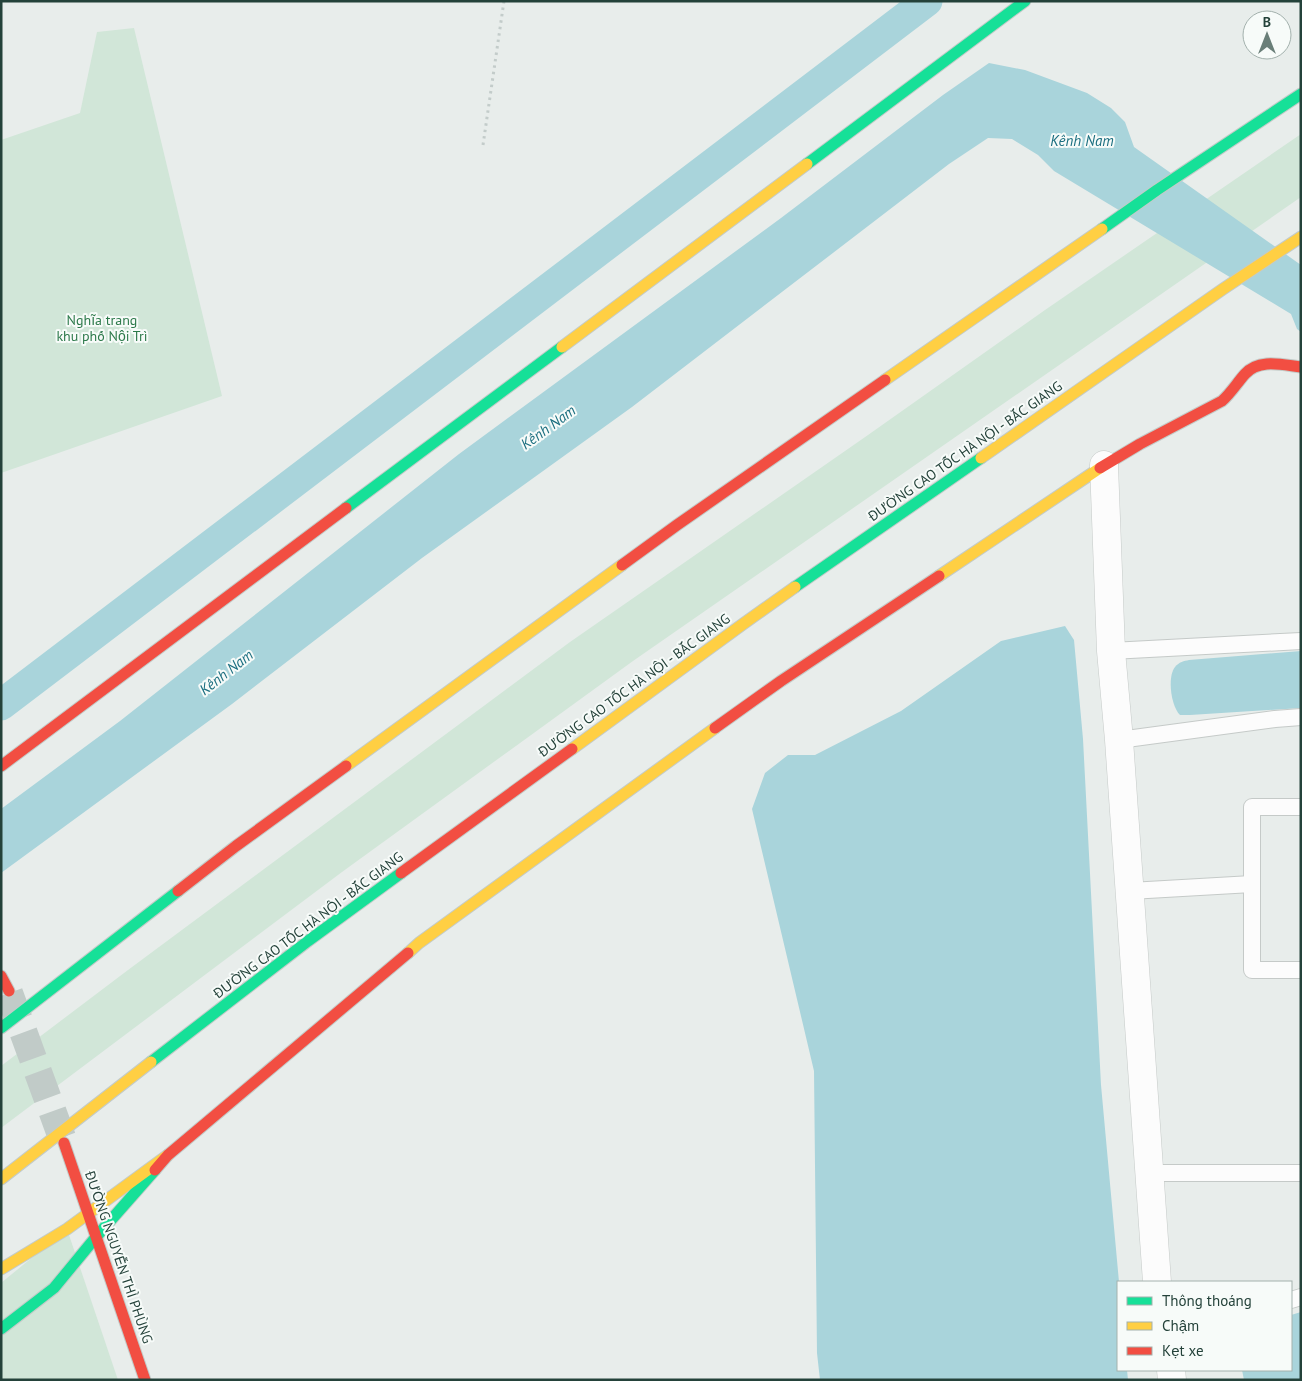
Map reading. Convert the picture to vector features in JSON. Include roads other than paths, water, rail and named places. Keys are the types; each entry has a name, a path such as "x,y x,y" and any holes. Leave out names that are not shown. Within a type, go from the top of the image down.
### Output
{"main road":[{"path":"1,766 1025,1"},
{"path":"1,1028 236,846 677,525 1157,190 1301,94"},
{"name":"ĐƯỜNG CAO TỐC HÀ NỘI - BẮC GIANG","path":"1,1179 308,941 743,624 1223,289 1301,237"},
{"path":"1,1269 66,1229 168,1154 419,943 781,681 1104,465 1140,444 1222,402 1244,374 1253,366 1266,364 1301,367"},
{"path":"1,976 9,992"},
{"name":"ĐƯỜNG NGUYỄN THÌ PHÙNG","path":"64,1143 145,1380"},
{"path":"1,1329 54,1288 168,1154"}],"street":[{"path":"1104,465 1112,651 1157,1281"}],"lane":[{"path":"1112,651 1301,641"},
{"path":"1119,740 1301,717"},
{"path":"1301,807 1252,807 1252,970 1301,970"},
{"path":"1130,890 1252,884"},
{"path":"1149,1173 1301,1173"}],"water":[{"name":"Kênh Nam","path":"989,63 1025,70 1087,93 1111,108 1125,122 1134,147 1301,265 1301,332 1297,329 1291,314 1054,171 1038,155 1012,139 988,138 949,164 632,407 422,558 232,704 1,873 1,809 120,721 459,454 781,218 943,95"},
{"path":"1065,626 1074,640 1083,739 1101,1085 1119,1281 1117,1281 1117,1371 1127,1371 1128,1380 820,1380 817,1353 814,1071 752,809 765,773 788,755 815,755 901,711 1001,641"},
{"path":"1301,651 1301,708 1180,715 1174,705 1171,677 1175,667 1182,662"},
{"path":"1301,1312 1301,1380 1244,1380 1242,1371 1292,1371 1292,1315"}],"waterway":[{"path":"1,705 927,1"}],"tunnel":[{"path":"9,993 64,1143"}],"park label":[{"name":"Nghĩa trang khu phố Nội Trì","path":"102,328"}]}
